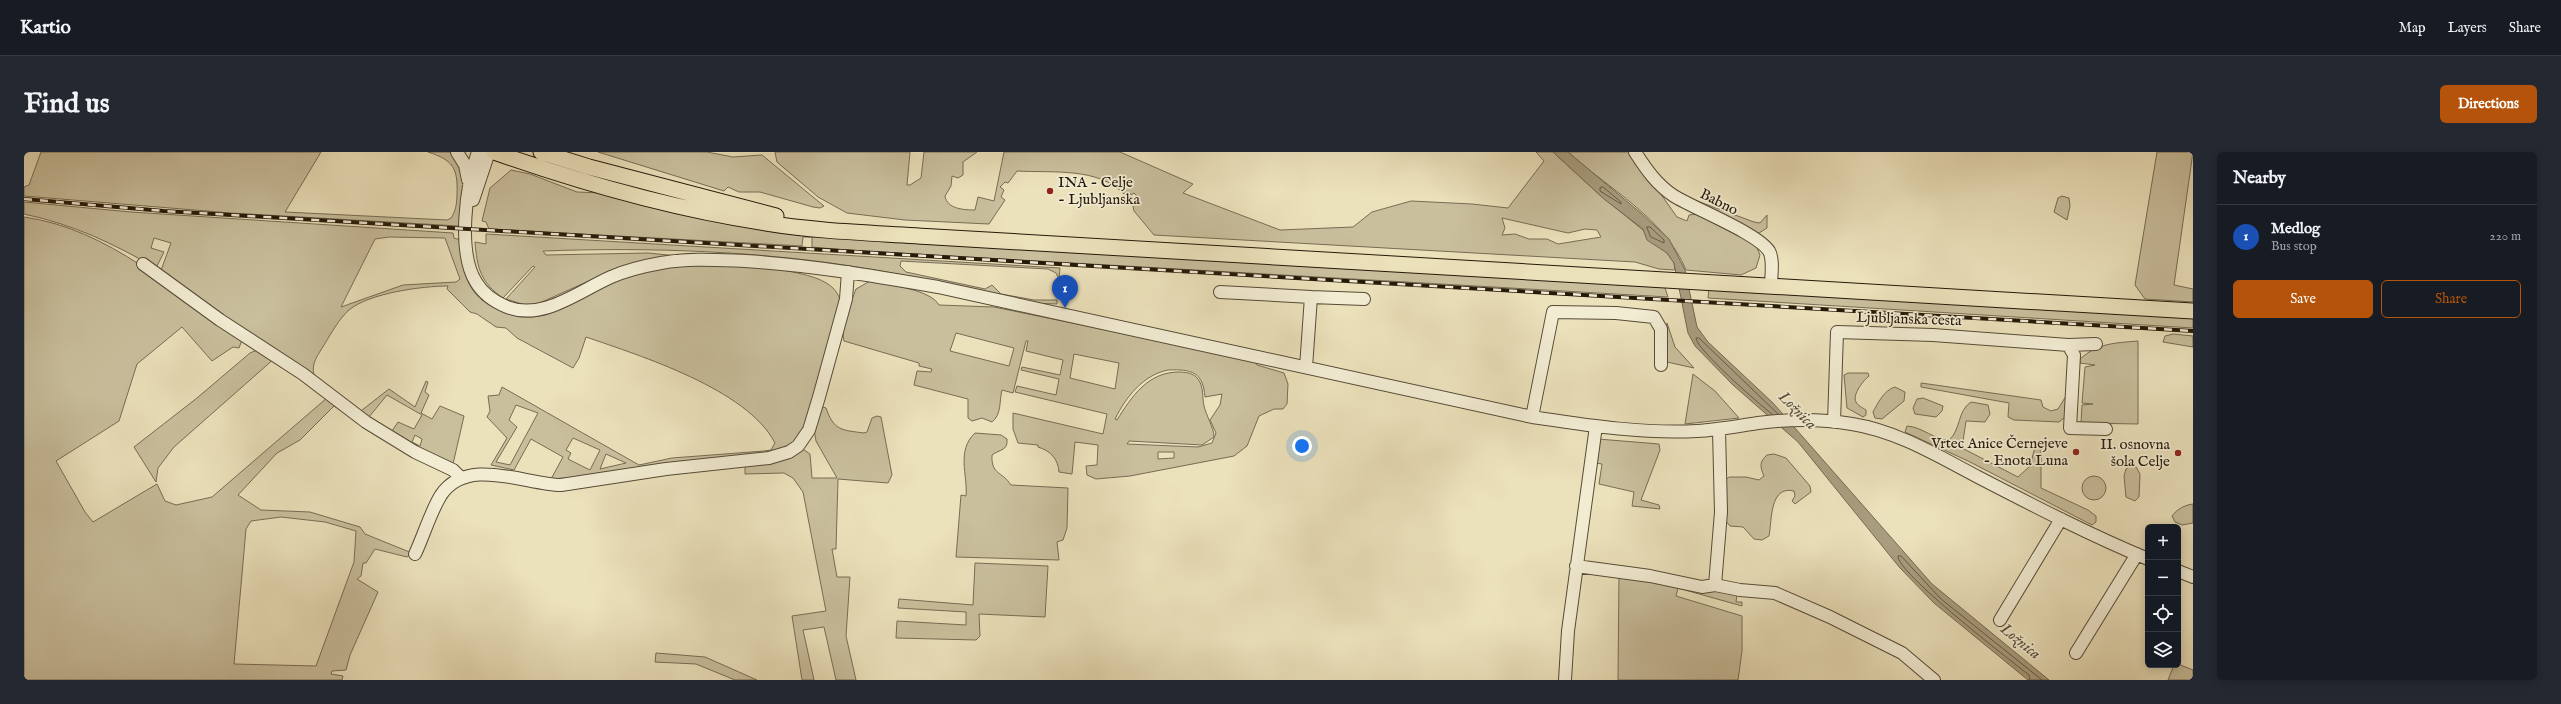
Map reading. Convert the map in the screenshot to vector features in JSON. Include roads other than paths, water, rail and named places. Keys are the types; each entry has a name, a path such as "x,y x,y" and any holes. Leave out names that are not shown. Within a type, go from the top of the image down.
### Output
{"main road":[{"path":"494,152 585,182 680,207 766,223 815,228 1699,280 2193,311"},
{"path":"542,152 589,167 793,220 815,228"}],"street":[{"path":"457,152 464,165 469,184"},
{"path":"478,152 469,184 467,226 468,257 476,283 496,302 521,310 537,310 551,306 621,273 672,262 737,261 848,272 988,297 1532,417 1596,426 1674,431 1719,430 1751,424 1810,421 1834,422 1877,430 1895,436 2061,520 2145,558"},
{"path":"467,226 479,177 490,152"},
{"name":"Babno","path":"1636,152 1657,182 1672,195 1730,225 1765,247 1770,256 1771,285"},
{"path":"143,264 220,320 303,374 366,422 415,452 453,470 461,478"},
{"path":"415,554 440,497 448,486 461,478 484,475 561,485 666,469 762,459 789,452 804,438 815,414 844,306 848,272"},
{"path":"1220,292 1364,299"},
{"path":"1306,367 1311,297"},
{"path":"1532,417 1553,312 1616,313 1654,317 1661,329 1661,365"},
{"name":"Ljubljanska cesta","path":"1834,422 1837,332 1933,335 2068,345 2096,344"},
{"path":"2068,345 2074,355 2070,428 2106,429"},
{"path":"1565,680 1576,566 1596,426"},
{"path":"1715,585 1720,527 1722,463 1719,430"},
{"path":"2000,620 2061,520"},
{"path":"2076,653 2137,554"},
{"path":"1576,566 1650,576 1702,587 1715,585 1740,590 1775,593 1867,634 1902,653 1934,680"},
{"path":"2181,572 2193,577"}],"water":[{"path":"1553,152 1568,152 1642,214 1669,239 1685,270 1697,327 1708,342 1773,403 1932,584 2049,680 2028,680 1934,603 1900,568 1798,442 1733,385 1695,346 1688,333 1674,263 1667,253 1647,240 1643,229 1604,199"}],"railway":[{"path":"24,199 164,211 2193,331"}],"place":[{"name":"INA - Celje - Ljubljanska","path":"1050,191"},
{"name":"Medlog","path":"1065,308"},
{"name":"Vrtec Anice Černejeve - Enota Luna","path":"2076,452"},
{"name":"II. osnovna šola Celje","path":"2178,453"}],"water label":[{"name":"Ložnica","path":"1797,411"},
{"name":"Ložnica","path":"2020,642"}]}
